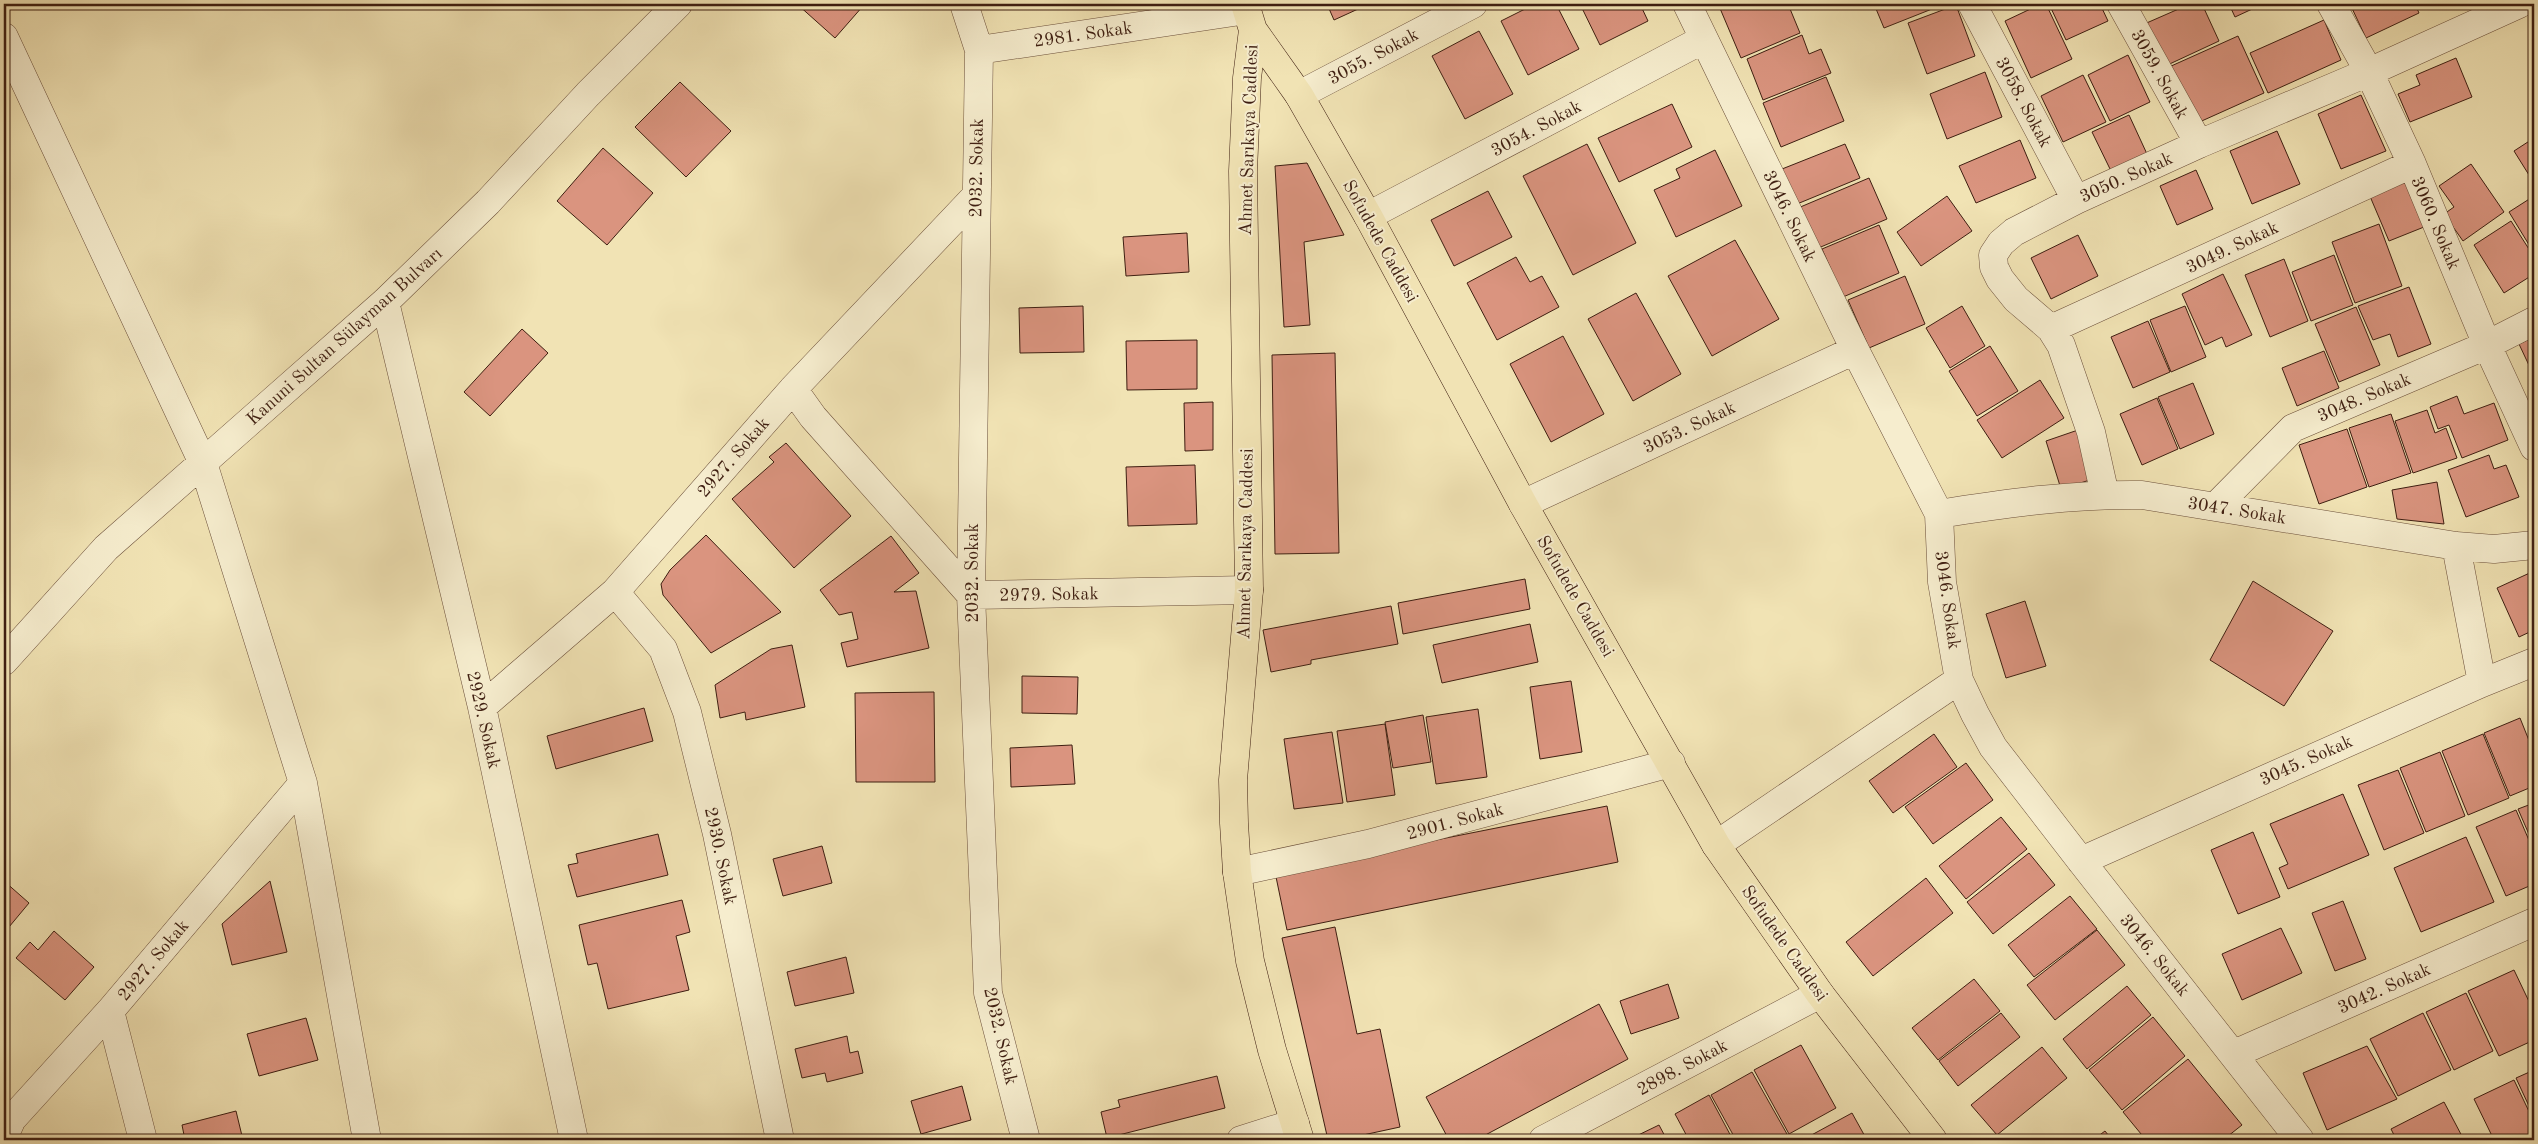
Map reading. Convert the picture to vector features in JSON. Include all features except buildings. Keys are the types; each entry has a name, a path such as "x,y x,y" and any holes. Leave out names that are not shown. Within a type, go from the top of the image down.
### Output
{"main road":[{"name":"Sofudede Caddesi","path":"1248,15 1299,95 1368,216 1523,504 1716,845 1820,994 1933,1140"},
{"name":"Ahmet Sarıkaya Caddesi","path":"1248,15 1243,171 1249,590 1233,780 1237,872 1250,960 1272,1050 1298,1132"}],"street":[{"name":"Kanuni Sultan Sülayman Bulvarı","path":"4,661 106,548 385,302 488,202 588,94 678,4"},
{"name":"2032. Sokak","path":"964,4 979,50 975,197 971,595 988,993 1026,1140"},
{"name":"3055. Sokak","path":"1299,95 1473,4"},
{"name":"3046. Sokak","path":"1687,4 1855,350 1939,514 1942,582 1959,680 1993,746 2080,861 2300,1140"},
{"name":"3058. Sokak","path":"1972,4 2076,200"},
{"name":"3059. Sokak","path":"2121,4 2199,144"},
{"name":"3060. Sokak","path":"2331,4 2369,72 2412,164 2487,345 2534,447"},
{"name":"3050. Sokak","path":"2105,495 2100,464 2076,385 2061,344 2051,329 2016,299 1997,273 1993,255 2001,243 2014,232 2076,200 2519,4"},
{"name":"2981. Sokak","path":"979,50 1248,15"},
{"path":"4,37 203,463 304,783 367,1140"},
{"name":"3054. Sokak","path":"1368,216 1704,39"},
{"name":"3049. Sokak","path":"2051,329 2412,164"},
{"name":"2927. Sokak","path":"482,708 615,592 793,389 975,197"},
{"name":"2929. Sokak","path":"385,302 482,708 574,1140"},
{"name":"3048. Sokak","path":"2216,506 2293,428 2487,345 2534,320"},
{"name":"3053. Sokak","path":"1523,504 1855,350"},
{"path":"793,389 813,417 971,595"},
{"name":"3047. Sokak","path":"1939,514 2006,503 2105,495 2142,495 2456,546 2494,549 2534,545"},
{"path":"2456,546 2482,683"},
{"name":"2979. Sokak","path":"971,595 1249,590"},
{"name":"2930. Sokak","path":"615,592 663,649 687,712 717,834 780,1140"},
{"name":"3045. Sokak","path":"2080,861 2482,683 2534,662"},
{"path":"1716,845 1959,680"},
{"name":"2901. Sokak","path":"1237,872 1368,844 1671,763"},
{"name":"2927. Sokak","path":"4,1136 12,1119 110,1010 304,783"},
{"name":"3042. Sokak","path":"2234,1054 2534,922"},
{"name":"2898. Sokak","path":"1543,1140 1820,994"},
{"path":"110,1010 143,1140"},
{"path":"1241,1140 1298,1132"}]}
